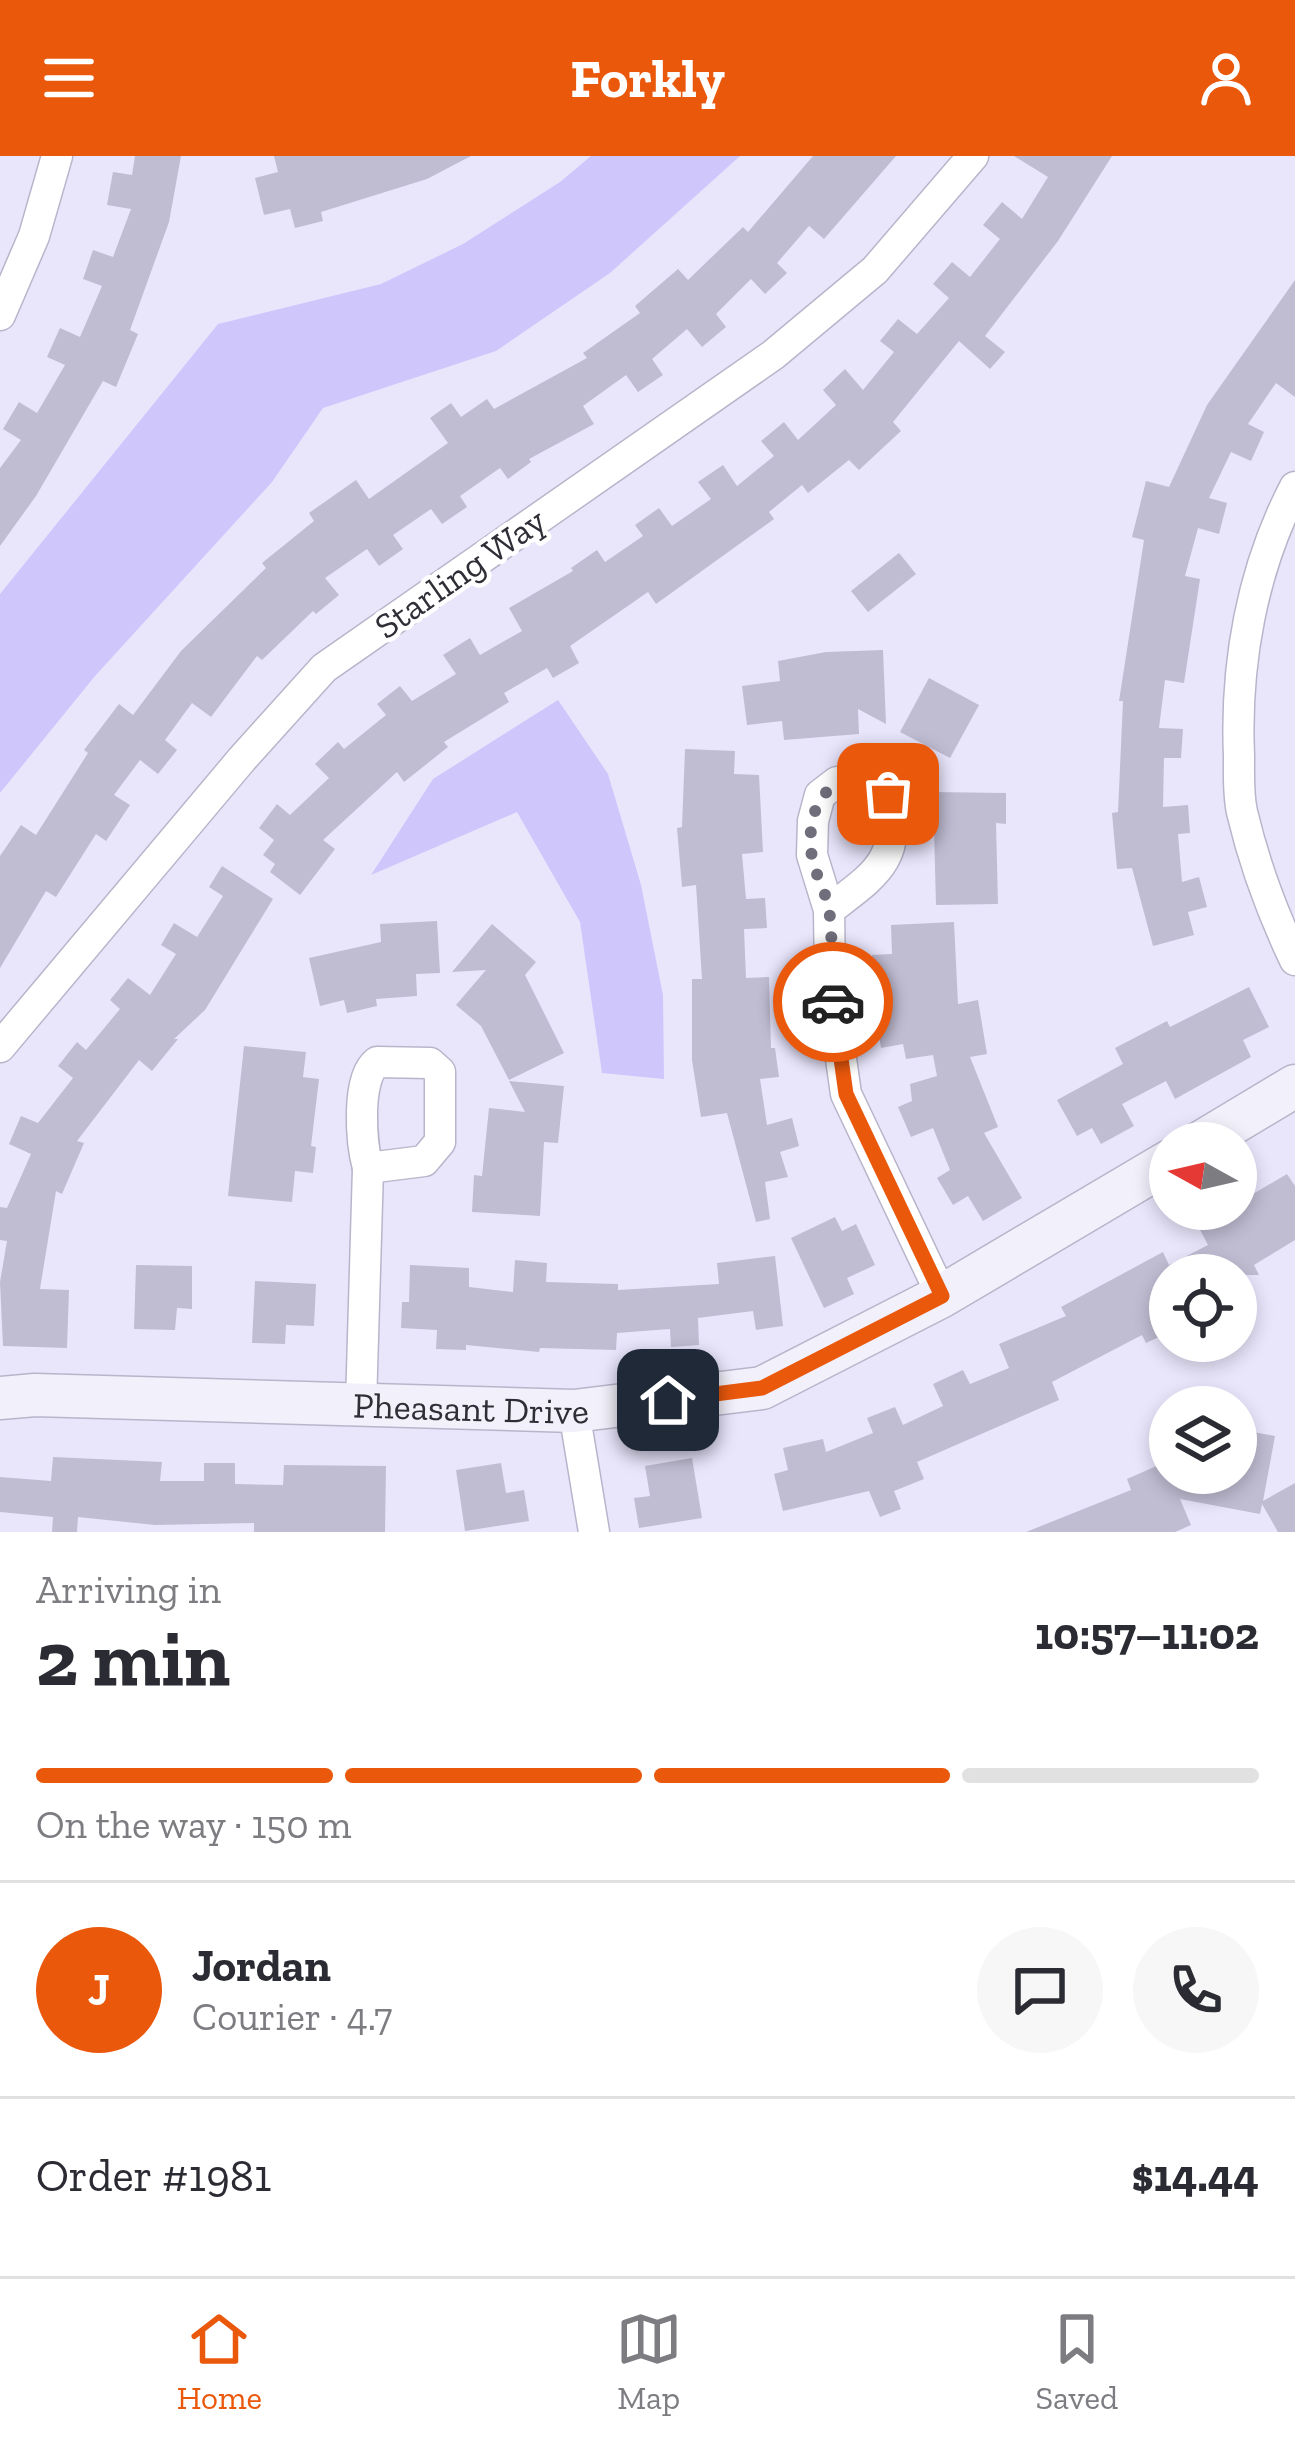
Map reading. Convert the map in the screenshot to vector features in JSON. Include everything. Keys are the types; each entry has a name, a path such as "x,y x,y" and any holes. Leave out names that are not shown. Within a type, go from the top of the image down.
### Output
{"street":[{"path":"0,315 34,236 57,156"},
{"name":"Starling Way","path":"0,1047 324,668 772,356 875,270 973,156"},
{"path":"1295,487 1278,518 1260,572 1244,648 1237,716 1240,807 1269,906 1295,960"},
{"path":"829,910 830,981 846,1094 942,1296"},
{"path":"1235,1122 1295,1086"},
{"path":"361,1405 368,1168"},
{"name":"Pheasant Drive","path":"0,1398 35,1395 574,1411 762,1388 942,1296 1149,1173"},
{"path":"574,1411 594,1532"}],"shaded area":[{"path":"591,156 740,156 610,273 496,351 323,408 272,482 95,676 0,793 0,594 218,324 381,284 463,244 560,182"},
{"path":"558,700 608,774 641,885 663,995 664,1079 602,1073 580,922 517,812 371,875 433,779"}],"building":[{"path":"135,156 181,156 169,222 130,330 138,334 116,387 103,381 36,496 0,546 0,468 21,440 3,429 19,402 37,413 65,365 47,357 60,328 80,337 102,286 83,279 93,250 113,257 131,209 107,205 113,172 132,175"},
{"path":"274,156 471,156 427,179 321,212 323,221 295,228 290,209 264,215 255,178 278,172"},
{"path":"813,156 896,156 824,239 809,226 777,263 787,273 765,294 751,279 716,314 726,327 702,347 687,329 652,359 663,375 638,392 626,375 583,406 594,424 529,459 508,479 500,468 460,496 467,507 442,524 431,509 393,535 403,549 379,566 367,549 325,578 339,595 316,614 313,611 262,660 257,656 211,717 192,703 165,740 177,750 158,774 140,760 114,795 130,805 106,841 96,834 56,897 46,891 0,968 0,856 21,825 36,835 88,753 84,750 119,704 133,715 181,651 266,568 262,563 314,521 309,513 356,480 369,499 448,443 430,418 451,403 461,417 487,399 494,409 587,358 583,353 640,313 635,306 678,269 688,280 743,227 748,232"},
{"path":"1014,156 1112,156 1058,241 985,336 1005,352 990,369 959,341 893,422 901,431 859,470 849,460 808,493 802,485 769,512 774,519 656,604 648,592 570,646 579,663 553,678 547,668 504,693 509,702 444,742 448,747 404,782 397,772 323,840 335,849 300,895 270,872 275,864 263,855 274,840 259,828 277,804 290,815 329,778 315,764 338,742 344,749 386,715 377,704 400,686 412,701 456,674 443,655 470,638 480,655 522,631 509,608 573,571 597,550 605,562 643,536 635,525 659,508 672,526 711,499 698,482 723,465 737,486 774,456 761,441 784,422 798,440 836,405 823,390 845,369 863,390 894,352 880,341 898,319 917,334 949,298 933,284 952,262 970,277 1000,239 983,225 1002,202 1022,219 1048,177"},
{"path":"1295,280 1295,397 1276,383 1248,424 1264,432 1251,461 1231,452 1209,498 1227,503 1219,534 1198,528 1185,576 1200,579 1184,683 1165,680 1159,728 1183,729 1181,758 1164,758 1163,807 1188,805 1190,833 1178,834 1182,882 1199,877 1207,907 1188,912 1194,935 1153,946 1132,868 1117,869 1112,813 1118,812 1123,701 1119,701 1144,540 1132,537 1146,481 1169,487 1207,405"},
{"path":"899,553 916,574 868,612 851,591"},
{"path":"883,650 886,724 858,709 859,734 784,740 782,721 747,725 742,686 780,681 778,661 826,652"},
{"path":"929,678 979,705 950,758 900,732"},
{"path":"685,749 735,751 734,774 759,775 763,852 742,854 746,899 765,898 767,928 744,929 746,978 769,977 771,1048 775,1048 779,1077 760,1079 767,1125 792,1118 799,1146 780,1152 788,1177 765,1182 770,1219 756,1222 727,1113 701,1117 692,1060 692,979 702,979 696,885 682,887 677,828 682,827"},
{"path":"933,792 1006,793 1006,824 996,823 998,904 936,905"},
{"path":"222,866 273,899 205,1010 174,1039 178,1039 152,1071 139,1060 77,1141 84,1143 62,1194 56,1191 40,1289 69,1290 67,1348 3,1346 0,1282 7,1241 0,1240 0,1207 7,1208 31,1154 9,1144 21,1116 38,1123 73,1078 58,1066 77,1042 86,1050 120,1009 110,1000 128,978 150,995 176,954 161,945 174,923 197,937 223,896 209,887"},
{"path":"437,921 440,973 416,974 417,996 376,999 377,1006 347,1013 344,1000 320,1006 309,958 381,942 380,924"},
{"path":"954,922 958,1004 978,1000 987,1054 970,1057 998,1127 984,1133 1022,1198 983,1221 968,1196 953,1205 937,1178 950,1170 933,1128 911,1137 898,1107 912,1101 910,1084 937,1076 933,1055 906,1059 903,1044 881,1048 875,1010 872,955 892,954 891,925"},
{"path":"492,924 536,962 525,975 564,1053 509,1080 481,1026 456,1005 486,970 452,972"},
{"path":"1249,987 1269,1027 1243,1040 1251,1057 1175,1099 1166,1081 1122,1104 1134,1126 1101,1144 1092,1128 1077,1136 1057,1100 1123,1064 1115,1048 1167,1021 1170,1027"},
{"path":"244,1046 306,1052 303,1077 319,1079 311,1146 316,1147 313,1173 295,1171 292,1202 228,1196"},
{"path":"509,1081 564,1086 558,1143 544,1142 540,1216 472,1212 474,1175 482,1176 489,1108 525,1112"},
{"path":"1287,1174 1295,1186 1295,1240 1257,1263 1257,1254 1190,1254 1208,1245 1200,1230 1257,1230 1257,1192"},
{"path":"835,1217 842,1231 856,1224 875,1265 847,1278 854,1294 824,1308 791,1238"},
{"path":"775,1256 783,1326 756,1330 753,1311 698,1318 699,1345 671,1347 670,1329 617,1333 616,1350 540,1348 539,1352 466,1345 466,1350 436,1349 437,1330 401,1328 402,1302 409,1302 410,1265 469,1268 469,1287 513,1292 515,1260 547,1263 546,1282 618,1284 618,1290 719,1284 717,1263"},
{"path":"1149,1260 1149,1342 1142,1335 1052,1382 1059,1400 917,1462 924,1479 894,1491 901,1509 880,1517 869,1491 783,1511 774,1474 788,1470 783,1448 823,1439 826,1452 873,1433 867,1418 895,1407 903,1425 943,1406 933,1384 963,1370 970,1384 1009,1368 999,1344 1066,1316 1061,1307"},
{"path":"136,1265 192,1266 192,1309 177,1308 175,1330 134,1329"},
{"path":"255,1281 316,1284 314,1326 286,1325 285,1344 252,1343"},
{"path":"1257,1433 1275,1436 1263,1501 1295,1483 1295,1532 1278,1532 1262,1504 1260,1514 1180,1499 1191,1525 1175,1532 1026,1532 1131,1490 1127,1479 1149,1469 1149,1494 1257,1494"},
{"path":"53,1457 162,1462 160,1481 204,1481 204,1463 235,1463 235,1484 283,1485 284,1465 386,1466 385,1532 254,1532 254,1523 155,1525 78,1517 77,1532 52,1532 53,1517 0,1512 0,1477 51,1481"},
{"path":"692,1458 702,1518 639,1528 634,1498 650,1496 645,1466"},
{"path":"501,1463 506,1493 524,1490 529,1521 465,1531 456,1470"}],"way so far":[{"path":"833,1002 829,910 812,855 813,821 820,795 837,782 869,781 888,794"}],"route":[{"path":"668,1400 762,1388 942,1296 846,1094 833,1002"}]}
